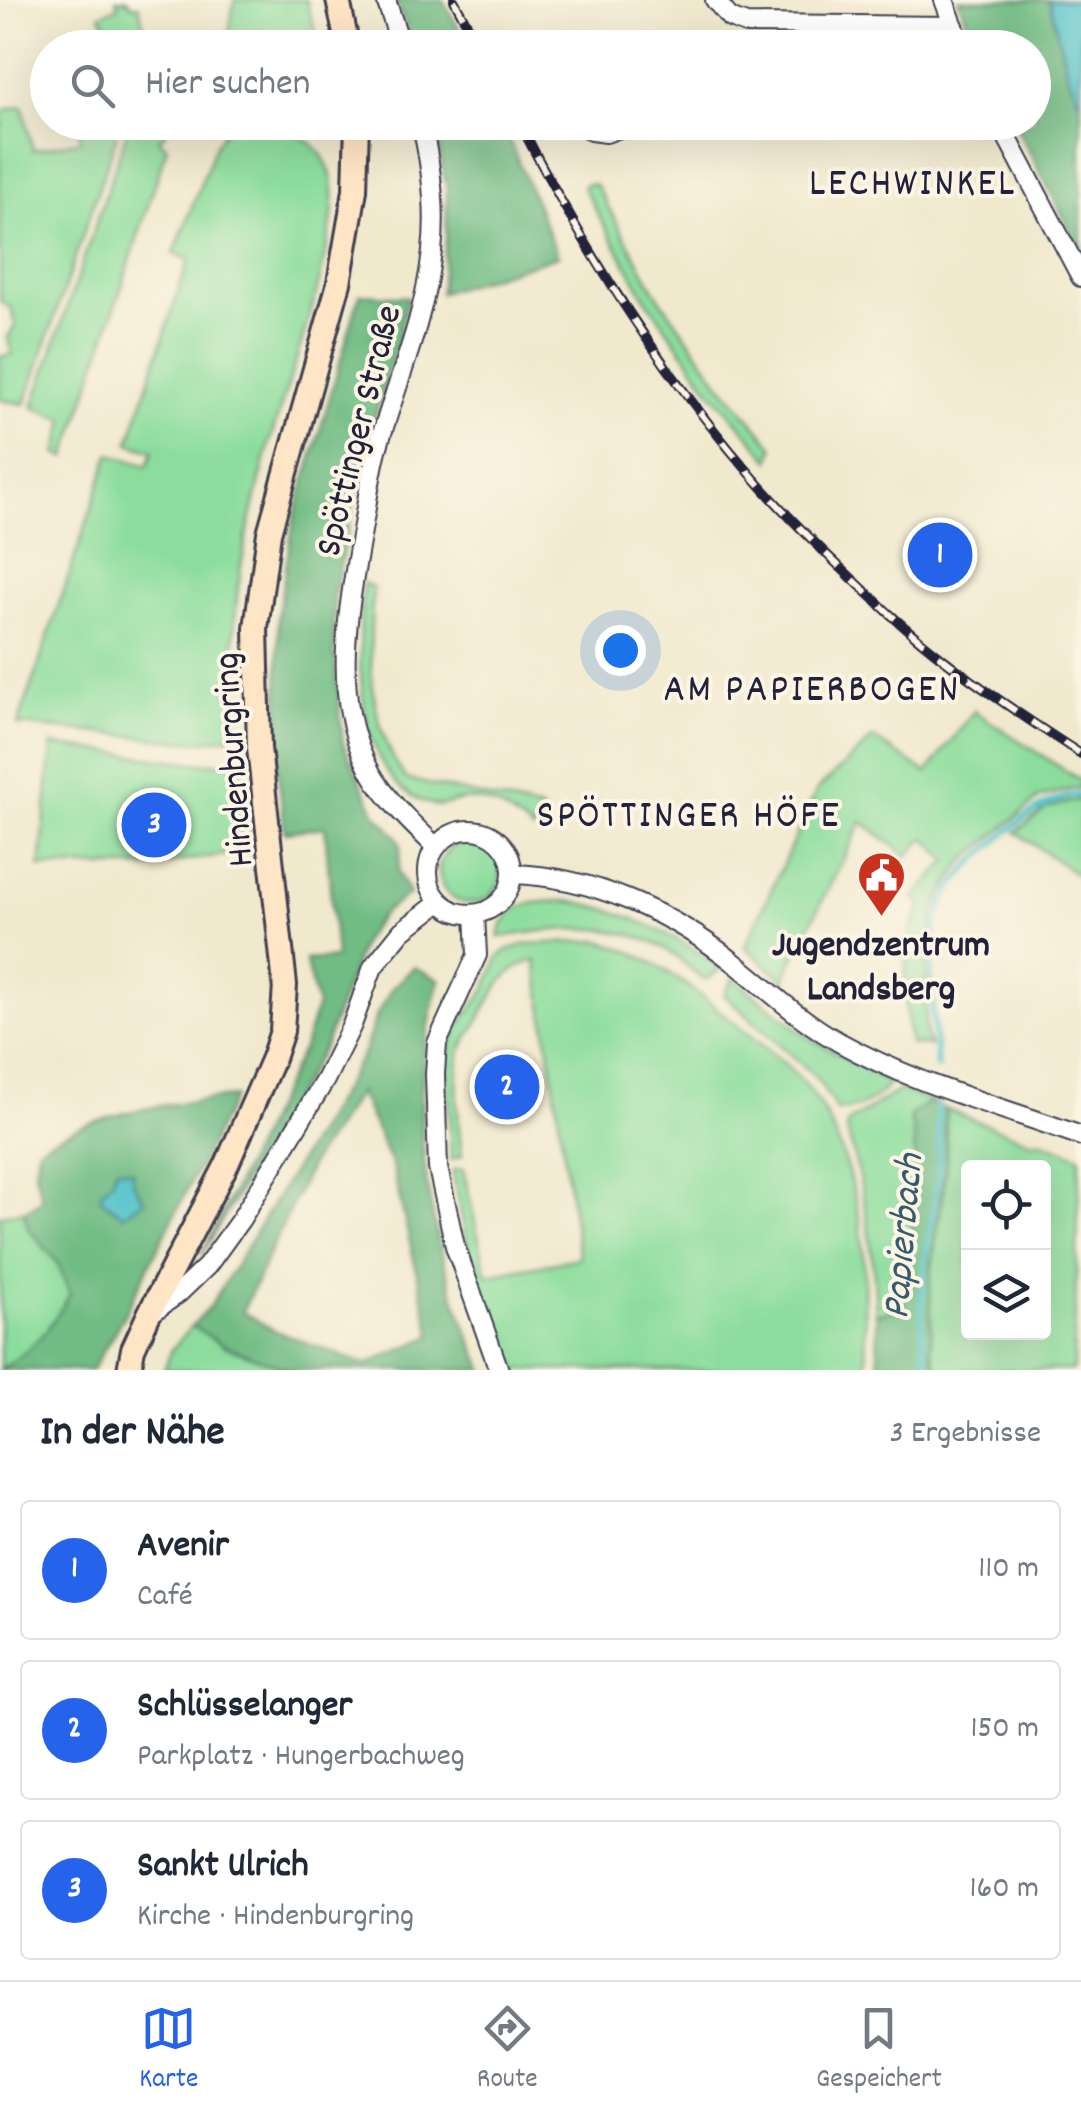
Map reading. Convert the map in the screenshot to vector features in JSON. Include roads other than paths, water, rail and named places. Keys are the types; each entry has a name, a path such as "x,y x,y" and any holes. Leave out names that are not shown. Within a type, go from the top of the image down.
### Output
{"main road":[{"path":"338,0 344,30"},
{"name":"Hindenburgring","path":"117,1370 131,1360 149,1314 227,1164 282,1031 285,985 259,748 256,628 269,533 339,284 355,190 356,140"}],"street":[{"path":"386,0 396,30"},
{"path":"716,0 730,18 746,24 954,26"},
{"path":"944,0 955,30"},
{"name":"Spöttinger Straße","path":"425,140 433,188 432,251 408,359 378,446 348,601 347,655 354,732 364,760 399,811 436,846"},
{"path":"1009,140 1081,277"},
{"path":"463,830 494,837 508,853 512,874 501,901 475,914 456,912 440,902 428,875 436,846 463,830"},
{"path":"512,874 584,884 636,904 712,946 799,1016 837,1041 929,1085 1081,1136"},
{"path":"149,1314 207,1266 241,1219 324,1080 352,1025 374,967 402,931 440,902"},
{"path":"475,914 476,955 437,1043 434,1074 438,1168 459,1260 500,1370"}],"water":[{"path":"1049,0 1081,0 1081,105 1068,75"},
{"path":"117,1168 132,1171 133,1182 144,1201 123,1215 102,1200 101,1192 112,1181"}],"waterway":[{"name":"Papierbach","path":"937,1067 932,959 938,917 945,899 975,861 1026,817 1055,801 1081,794"},
{"name":"Papierbach","path":"930,1370 924,1349 922,1300 939,1167 938,1105"}],"railway":[{"path":"454,0 470,30"},
{"path":"529,140 625,306 686,393 768,494 913,634 983,689 1081,754"}],"place":[{"name":"Avenir","path":"940,555"},
{"name":"Sankt Ulrich","path":"154,825"},
{"name":"Jugendzentrum Landsberg","path":"881,918"},
{"name":"Schlüsselanger","path":"507,1087"}],"district":[{"name":"LECHWINKEL","path":"913,180"},
{"name":"AM PAPIERBOGEN","path":"812,686"},
{"name":"SPÖTTINGER HÖFE","path":"689,812"}]}
